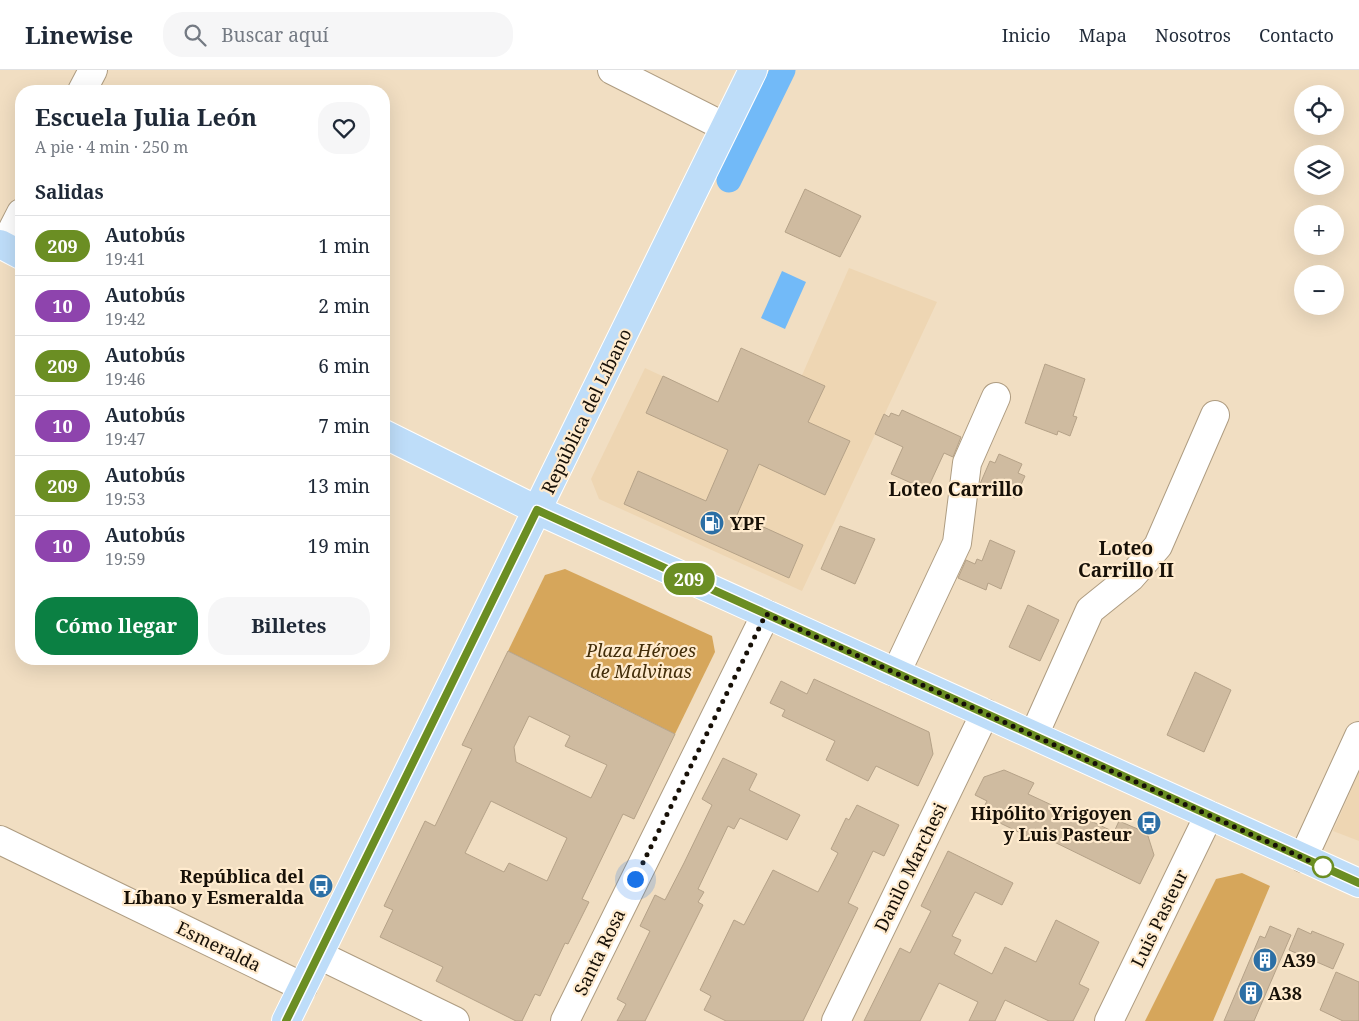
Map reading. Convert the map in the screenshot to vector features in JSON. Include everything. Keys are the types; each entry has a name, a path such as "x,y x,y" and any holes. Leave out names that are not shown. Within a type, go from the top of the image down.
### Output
{"main road":[{"name":"República del Líbano","path":"286,1021 753,70"},
{"path":"390,437 537,510 1359,883"}],"street":[{"path":"85,85 93,70"},
{"path":"612,70 725,127"},
{"path":"9,248 15,230"},
{"path":"896,673 957,543 967,463 996,396"},
{"path":"1034,735 1090,610 1131,577 1158,546 1215,416"},
{"name":"Santa Rosa","path":"565,1021 766,614"},
{"name":"Danilo Marchesi","path":"836,1021 985,713"},
{"path":"1304,858 1359,736"},
{"name":"Luis Pasteur","path":"1109,1021 1209,815"},
{"name":"Esmeralda","path":"0,840 303,987"},
{"path":"319,955 455,1021"}],"shaded area":[{"path":"849,268 937,302 802,591 599,499 591,479 645,368 778,430"},
{"path":"1359,772 1359,841 1333,831"}],"green space":[{"name":"Plaza Héroes de Malvinas","path":"565,569 712,636 715,652 675,734 508,651 545,575"},
{"path":"1242,873 1270,886 1213,1021 1145,1021 1216,879"}],"water":[{"path":"782,271 806,282 785,329 761,318"}],"building":[{"path":"805,189 861,216 840,257 785,232"},
{"path":"741,348 825,386 808,422 850,441 825,495 759,464 737,515 803,545 789,578 624,504 638,471 706,501 728,450 646,413 663,376 718,402"},
{"path":"1045,364 1085,379 1073,416 1077,417 1070,436 1058,431 1057,435 1025,423"},
{"path":"902,410 961,437 953,457 944,453 927,490 891,474 903,447 875,434 884,414 889,417 891,413 899,416"},
{"path":"999,454 1022,464 1018,473 1025,476 1015,498 980,484 990,461 995,463"},
{"path":"840,526 875,539 855,584 821,569"},
{"path":"990,540 1015,551 1001,589 988,583 986,590 958,578 966,560 975,564 977,559 982,561"},
{"path":"1028,605 1059,620 1040,661 1009,647"},
{"path":"508,651 675,734 634,819 623,814 582,899 589,902 568,944 565,943 540,996 535,994 522,1021 516,1021 436,981 443,967 380,937 393,910 384,906 425,821 435,826 472,749 462,745","holes":["529,716 570,736 565,746 607,765 591,798 516,762 514,747","491,801 567,838 547,881 509,863 504,872 465,853"]},
{"path":"1195,672 1231,690 1204,752 1167,735"},
{"path":"814,679 929,732 933,754 918,786 876,766 868,781 826,760 835,741 782,716 785,710 770,703 781,681 807,694"},
{"path":"723,758 757,774 749,790 800,815 787,840 740,818 734,829 728,826 698,889 704,892 698,902 703,905 645,1021 617,1021 626,1004 617,999 650,931 640,926 655,895 665,900 684,863 712,805 702,799"},
{"path":"1004,770 1034,783 1028,794 1071,814 1072,812 1114,832 1119,821 1147,833 1154,855 1140,884 1040,835 1037,841 1000,823 999,826 979,816 987,801 975,795 984,777"},
{"path":"857,805 899,825 884,856 873,851 848,903 858,908 803,1021 726,1021 704,1010 711,996 700,990 734,920 744,925 773,870 818,892 838,853 831,849 846,818 849,820"},
{"path":"948,851 1013,883 1002,905 975,892 952,936 961,940 954,954 992,974 1005,947 1036,962 1056,920 1099,942 1079,984 1089,989 1073,1021 1049,1021 1005,1000 995,1021 969,1021 978,1002 939,983 920,1021 864,1021 900,948 910,953 931,911 921,906"},
{"path":"1270,926 1291,935 1254,1021 1224,1021 1260,936 1265,938"},
{"path":"1298,928 1311,934 1312,931 1344,944 1333,969 1289,950"},
{"path":"1336,972 1359,982 1359,1021 1343,1021 1320,1010"}],"waterway":[{"path":"729,180 783,70"}],"bus line":[{"name":"209","path":"286,1021 537,510 1359,883"}],"place":[{"name":"YPF","path":"712,523"},
{"name":"Hipólito Yrigoyen y Luis Pasteur","path":"1149,823"},
{"name":"República del Líbano y Esmeralda","path":"321,886"},
{"name":"A39","path":"1265,960"},
{"name":"A38","path":"1251,993"}],"district":[{"name":"Loteo Carrillo","path":"956,489"},
{"name":"Loteo Carrillo II","path":"1126,559"}],"route":[{"path":"635,879 766,614 1323,867"}]}
